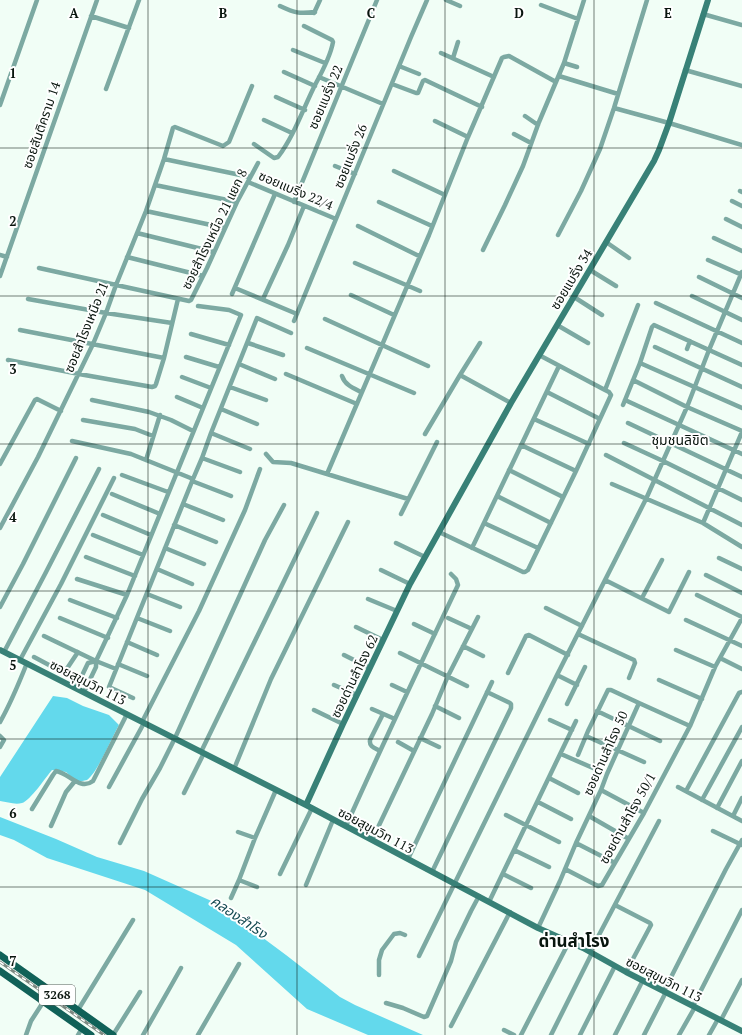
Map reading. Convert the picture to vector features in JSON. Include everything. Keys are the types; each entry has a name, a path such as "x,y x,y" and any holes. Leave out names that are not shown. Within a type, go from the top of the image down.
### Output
{"main road":[{"name":"3268","path":"0,955 113,1035"},
{"name":"3268","path":"0,971 44,1001 80,1032 91,1035"}],"street":[{"path":"0,105 37,0"},
{"name":"ซอยสันติคราม 14","path":"0,276 97,0"},
{"path":"106,89 139,0"},
{"path":"280,6 289,11 302,14 314,13 320,0"},
{"name":"ซอยแบริ่ง 22","path":"294,202 377,0"},
{"name":"ซอยแบริ่ง 26","path":"294,321 427,0"},
{"path":"446,0 460,6"},
{"path":"483,250 523,166 538,124 564,63 584,0"},
{"path":"558,235 597,158 647,0"},
{"name":"ซอยแบริ่ง 34","path":"425,557 511,403 654,161 669,123 708,0"},
{"path":"541,5 578,19"},
{"path":"703,14 742,25"},
{"path":"91,16 129,28"},
{"path":"254,144 274,158 279,156 305,110 314,86 325,64 333,45 332,40 304,26"},
{"path":"452,58 458,42"},
{"path":"292,50 325,64"},
{"path":"441,53 494,77"},
{"path":"327,474 502,58 509,56 556,82"},
{"path":"564,63 577,67"},
{"path":"400,66 419,74"},
{"path":"685,70 742,86"},
{"path":"284,72 314,86"},
{"path":"559,76 618,94"},
{"path":"319,77 383,104"},
{"path":"392,84 416,94 425,80 482,107"},
{"name":"ซอยสำโรงเหนือ 21","path":"0,528 38,457 94,344 126,258 146,211 173,128 174,127 225,146 229,142 252,86"},
{"path":"276,97 305,110"},
{"path":"614,108 742,145"},
{"path":"525,116 538,124"},
{"path":"264,120 292,133"},
{"path":"435,121 468,137"},
{"path":"514,134 531,143"},
{"name":"ซอยแบริ่ง 22/4","path":"164,159 249,179 274,194 336,219"},
{"name":"ซอยสำโรงเหนือ 21 แยก 8","path":"39,268 189,301 192,299 237,202 258,163"},
{"path":"335,166 355,174"},
{"path":"394,171 445,195"},
{"path":"155,186 237,202"},
{"path":"232,294 274,194"},
{"path":"732,201 742,206"},
{"path":"379,202 432,226"},
{"path":"263,299 304,206"},
{"path":"146,211 225,228"},
{"path":"726,219 742,227"},
{"path":"358,226 419,256"},
{"path":"137,234 214,252"},
{"path":"714,238 742,251"},
{"path":"606,242 629,258"},
{"path":"0,255 6,257"},
{"path":"126,258 203,276"},
{"path":"419,956 557,675 646,499 695,388 709,350 742,274 708,260"},
{"path":"355,263 420,291"},
{"path":"590,270 616,286"},
{"path":"699,277 742,298"},
{"path":"235,288 297,314"},
{"path":"351,295 394,314"},
{"path":"692,296 742,320"},
{"path":"574,297 602,315"},
{"path":"28,299 172,324"},
{"path":"8,360 152,387 156,384 164,358 178,299"},
{"path":"656,303 742,343"},
{"path":"605,390 638,305"},
{"path":"84,692 96,667 96,661 127,596 241,315 229,310 198,306"},
{"path":"133,698 109,687 258,318 291,333"},
{"path":"325,320 428,366"},
{"path":"557,325 588,343"},
{"path":"742,365 654,325 624,403 679,425 742,454"},
{"path":"20,330 164,358"},
{"path":"191,334 228,345"},
{"path":"687,349 690,342"},
{"path":"248,343 283,355"},
{"path":"425,434 480,343"},
{"path":"655,347 742,387"},
{"path":"307,348 414,393"},
{"path":"439,532 523,572 528,570 611,395 609,392 539,355"},
{"path":"186,357 219,367"},
{"path":"640,363 742,408"},
{"path":"239,364 275,379"},
{"path":"472,548 559,366"},
{"path":"286,374 357,404"},
{"path":"460,375 511,403"},
{"path":"342,376 346,384 361,392"},
{"path":"182,377 211,388"},
{"path":"633,380 742,432 703,523"},
{"path":"230,387 266,400"},
{"path":"547,392 600,419"},
{"path":"177,398 203,408"},
{"path":"0,464 35,400 37,399 61,411"},
{"path":"92,400 160,415 193,431"},
{"path":"221,409 257,424"},
{"path":"146,460 160,415"},
{"path":"534,419 588,444"},
{"path":"83,420 135,429 153,436"},
{"path":"628,422 742,477"},
{"path":"211,433 250,449"},
{"path":"72,441 131,454 177,472 192,480 231,496"},
{"path":"401,514 437,442"},
{"path":"624,443 742,500"},
{"path":"521,445 576,471"},
{"path":"266,454 273,462 291,463 408,499"},
{"path":"606,455 742,525"},
{"path":"0,607 76,458"},
{"path":"202,458 240,472"},
{"path":"2,651 46,574 99,469"},
{"path":"109,787 199,611 245,510 260,469"},
{"path":"509,470 563,497"},
{"path":"122,475 168,492"},
{"path":"20,660 61,584 114,478"},
{"path":"612,484 703,523 742,547"},
{"path":"112,494 160,514"},
{"path":"497,496 551,523"},
{"path":"183,504 223,520"},
{"path":"120,844 175,738 265,540 284,505"},
{"path":"184,793 317,513"},
{"path":"103,515 151,535"},
{"path":"234,769 271,679 348,522"},
{"path":"484,523 538,548"},
{"path":"174,525 216,542"},
{"path":"93,534 143,555"},
{"path":"396,542 425,557"},
{"path":"165,548 204,564"},
{"path":"86,557 135,576"},
{"name":"ซอยด่านสำโรง 62","path":"309,807 343,724 410,584 425,557"},
{"path":"719,558 742,570"},
{"path":"642,598 662,560"},
{"path":"157,569 192,584"},
{"path":"381,570 410,584"},
{"path":"605,580 669,612 690,572"},
{"path":"346,826 458,585 456,579 451,574"},
{"path":"706,575 742,593"},
{"path":"77,579 127,596"},
{"path":"147,594 180,607"},
{"path":"690,726 715,667 742,618 697,594"},
{"path":"368,599 397,611"},
{"path":"70,600 117,618"},
{"path":"546,608 582,626"},
{"path":"372,840 448,676 478,617"},
{"path":"60,618 108,638"},
{"path":"137,618 170,631"},
{"path":"448,618 472,629"},
{"path":"686,620 742,646"},
{"path":"414,624 435,634"},
{"path":"356,627 383,640"},
{"path":"578,634 634,660 635,662 630,678"},
{"path":"508,673 526,636 529,635 568,655"},
{"path":"44,636 96,661 147,676"},
{"path":"127,642 157,654"},
{"path":"463,646 483,656"},
{"path":"676,650 715,667"},
{"name":"ซอยสุขุมวิท 113","path":"2,651 346,826 538,928 591,953 719,1019 740,1032"},
{"path":"34,657 64,673 78,652"},
{"path":"400,653 467,686"},
{"path":"344,655 370,668"},
{"path":"720,658 742,669"},
{"path":"76,688 88,663 96,661"},
{"path":"0,722 18,687 27,663"},
{"path":"567,704 585,667"},
{"path":"557,675 576,685"},
{"path":"659,680 702,699"},
{"path":"408,859 492,682"},
{"path":"334,685 357,695"},
{"path":"392,685 407,692"},
{"path":"578,755 606,692 609,690 639,703"},
{"path":"432,872 511,708 510,703 488,692"},
{"path":"686,791 739,693 742,692"},
{"name":"ซอยด่านสำโรง 50","path":"538,928 639,703 690,726"},
{"path":"435,706 459,718"},
{"path":"372,709 395,718"},
{"path":"314,710 343,724"},
{"path":"597,712 660,741"},
{"path":"32,810 55,772 59,772 75,782 88,784 93,781 127,714"},
{"path":"380,751 371,746 370,740 383,714"},
{"path":"550,720 572,730"},
{"path":"490,902 576,721"},
{"name":"ซอยด่านสำโรง 50/1","path":"565,870 598,886 602,885 644,813 690,726"},
{"path":"702,800 742,727"},
{"path":"0,736 4,740 0,747"},
{"path":"586,736 644,762"},
{"path":"420,738 439,747"},
{"path":"398,742 414,750"},
{"path":"561,754 593,768"},
{"path":"718,808 742,761"},
{"path":"549,778 578,793"},
{"path":"51,826 66,792 75,782"},
{"path":"678,787 742,821"},
{"path":"231,898 276,790"},
{"path":"601,790 644,813"},
{"path":"733,816 742,798"},
{"path":"538,802 571,819"},
{"path":"280,874 309,807"},
{"path":"506,815 559,842"},
{"path":"589,816 629,839"},
{"path":"306,885 333,820"},
{"path":"551,1035 615,905 659,821"},
{"path":"644,1035 726,869 741,843 713,831"},
{"path":"238,832 256,838"},
{"path":"576,843 614,864"},
{"path":"514,850 549,867"},
{"path":"503,874 531,888"},
{"path":"239,880 256,888"},
{"path":"386,1003 424,1017 426,1016 452,961 456,942 479,896"},
{"path":"615,905 650,923 626,972"},
{"path":"679,1035 742,910"},
{"path":"451,1026 510,912"},
{"path":"78,1010 133,920"},
{"path":"379,975 379,960 382,950 394,934 400,933 405,935"},
{"path":"520,1035 569,942"},
{"path":"198,1035 239,964"},
{"path":"580,1035 616,966"},
{"path":"143,1035 181,968"},
{"path":"615,1035 643,980"},
{"path":"709,1035 742,980"},
{"path":"26,1035 31,1021 51,990"},
{"path":"113,1035 140,992"},
{"path":"504,1030 514,1035"}],"water":[{"path":"53,696 67,698 83,706 109,715 119,725 96,770 87,780 77,782 66,772 52,770 33,794 22,803 17,804 0,801 0,777"},
{"path":"0,817 97,857 144,871 216,903 340,997 423,1035 368,1035 307,1009 236,945 145,890 47,858 14,840 0,835"}],"railway":[{"path":"0,962 104,1035"}],"district":[{"name":"ชุมชนลิขิต","path":"680,440"},
{"name":"ด่านสำโรง","path":"574,941"}],"water label":[{"name":"คลองสำโรง","path":"239,917"}]}
